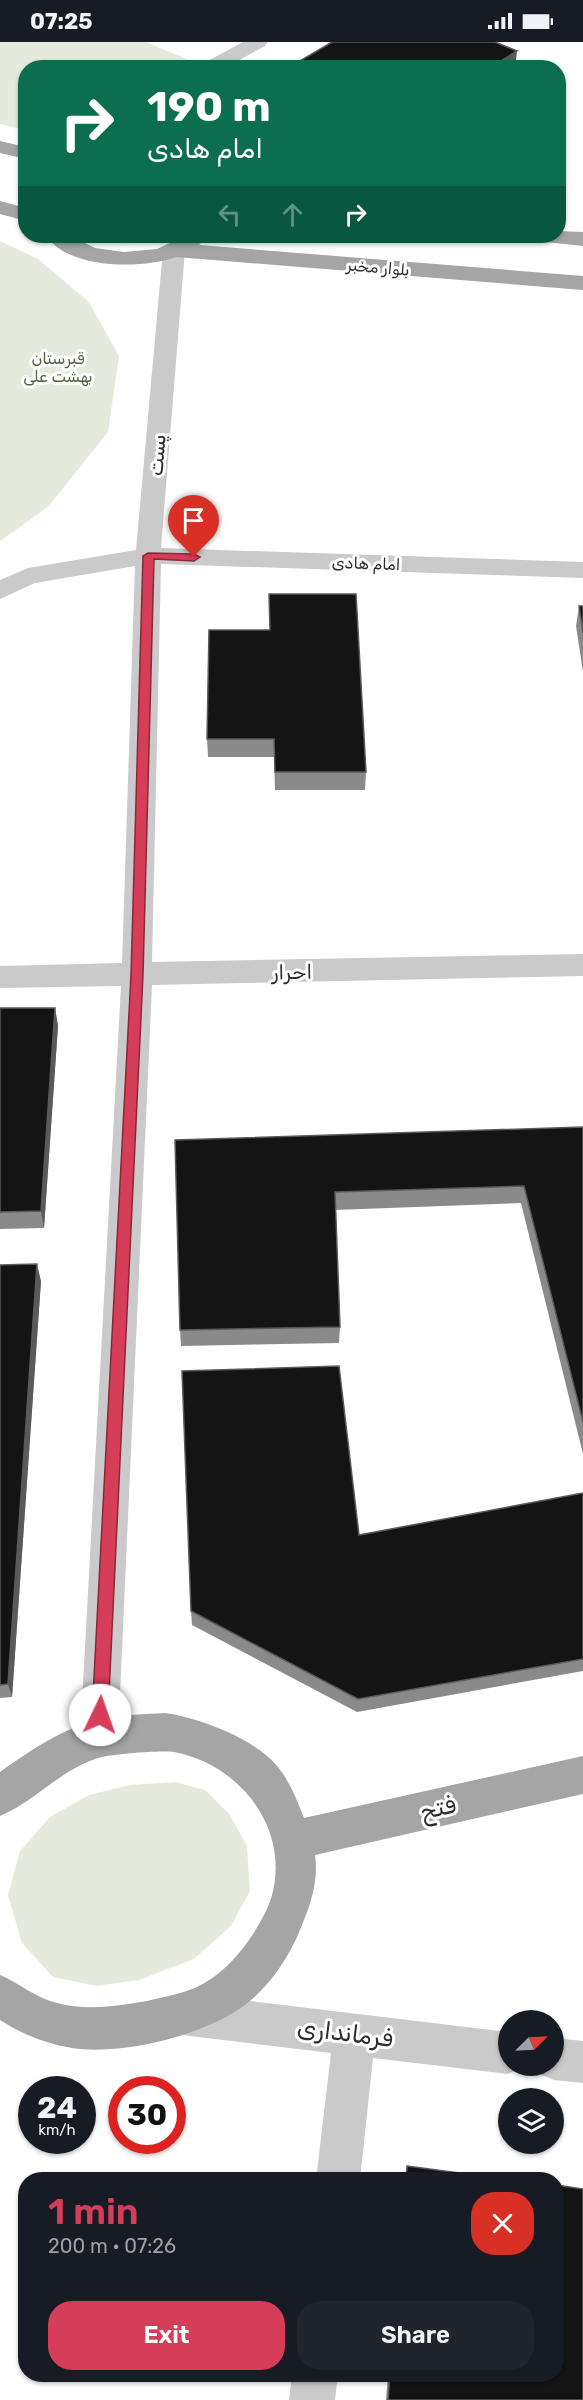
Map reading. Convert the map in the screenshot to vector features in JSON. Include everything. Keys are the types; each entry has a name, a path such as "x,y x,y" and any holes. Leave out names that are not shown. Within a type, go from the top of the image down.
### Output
{"main road":[{"path":"0,147 18,151"},
{"path":"0,207 18,213"},
{"path":"566,238 583,239"},
{"path":"68,243 78,249 115,257 156,255 174,250 187,243"},
{"name":"بلوار مخبر","path":"174,250 583,283"},
{"path":"0,1796 49,1760 99,1739 166,1732 213,1745 256,1772 279,1807 293,1840 296,1875 287,1913 271,1946 254,1968 223,1995 182,2014 126,2027 94,2030 62,2026 26,2014 0,1996"},
{"name":"فتح","path":"293,1840 583,1775"}],"street":[{"path":"224,60 258,42"},
{"path":"252,60 269,42"},
{"name":"پست","path":"99,1739 137,975 148,556 174,250"},
{"name":"امام هادی","path":"0,591 28,576 148,556 583,570"},
{"name":"احرار","path":"0,977 583,965"},
{"name":"فرمانداری","path":"182,2014 498,2052"},
{"path":"339,2172 354,2034"},
{"path":"564,2060 583,2062"},
{"path":"312,2400 314,2382"}],"green space":[{"path":"0,42 146,42 189,60 18,60 18,128 0,124"},
{"name":"قبرستان بهشت علی","path":"0,241 38,259 89,302 119,356 108,432 48,507 0,541"},
{"path":"175,1782 205,1790 230,1815 247,1846 250,1891 231,1926 194,1959 139,1980 96,1986 53,1977 22,1943 8,1895 20,1851 50,1817 89,1795 130,1785"}],"building":[{"path":"332,42 495,42 517,51 503,60 302,60"},
{"path":"269,594 356,594 366,772 275,772 274,739 207,739 209,630 270,630"},
{"path":"579,606 583,606 583,633"},
{"path":"0,1008 55,1008 41,1211 0,1212"},
{"path":"583,1127 583,1422 524,1186 335,1192 340,1327 180,1330 175,1140"},
{"path":"37,1264 8,1684 0,1685 0,1265"},
{"path":"339,1366 359,1535 583,1493 583,1659 358,1699 191,1611 182,1371"},
{"path":"407,2166 452,2172 407,2172"},
{"path":"564,2186 583,2189 583,2400 388,2400 389,2382 564,2382"}],"route":[{"path":"100,1715 137,975 148,556 194,557"}]}
